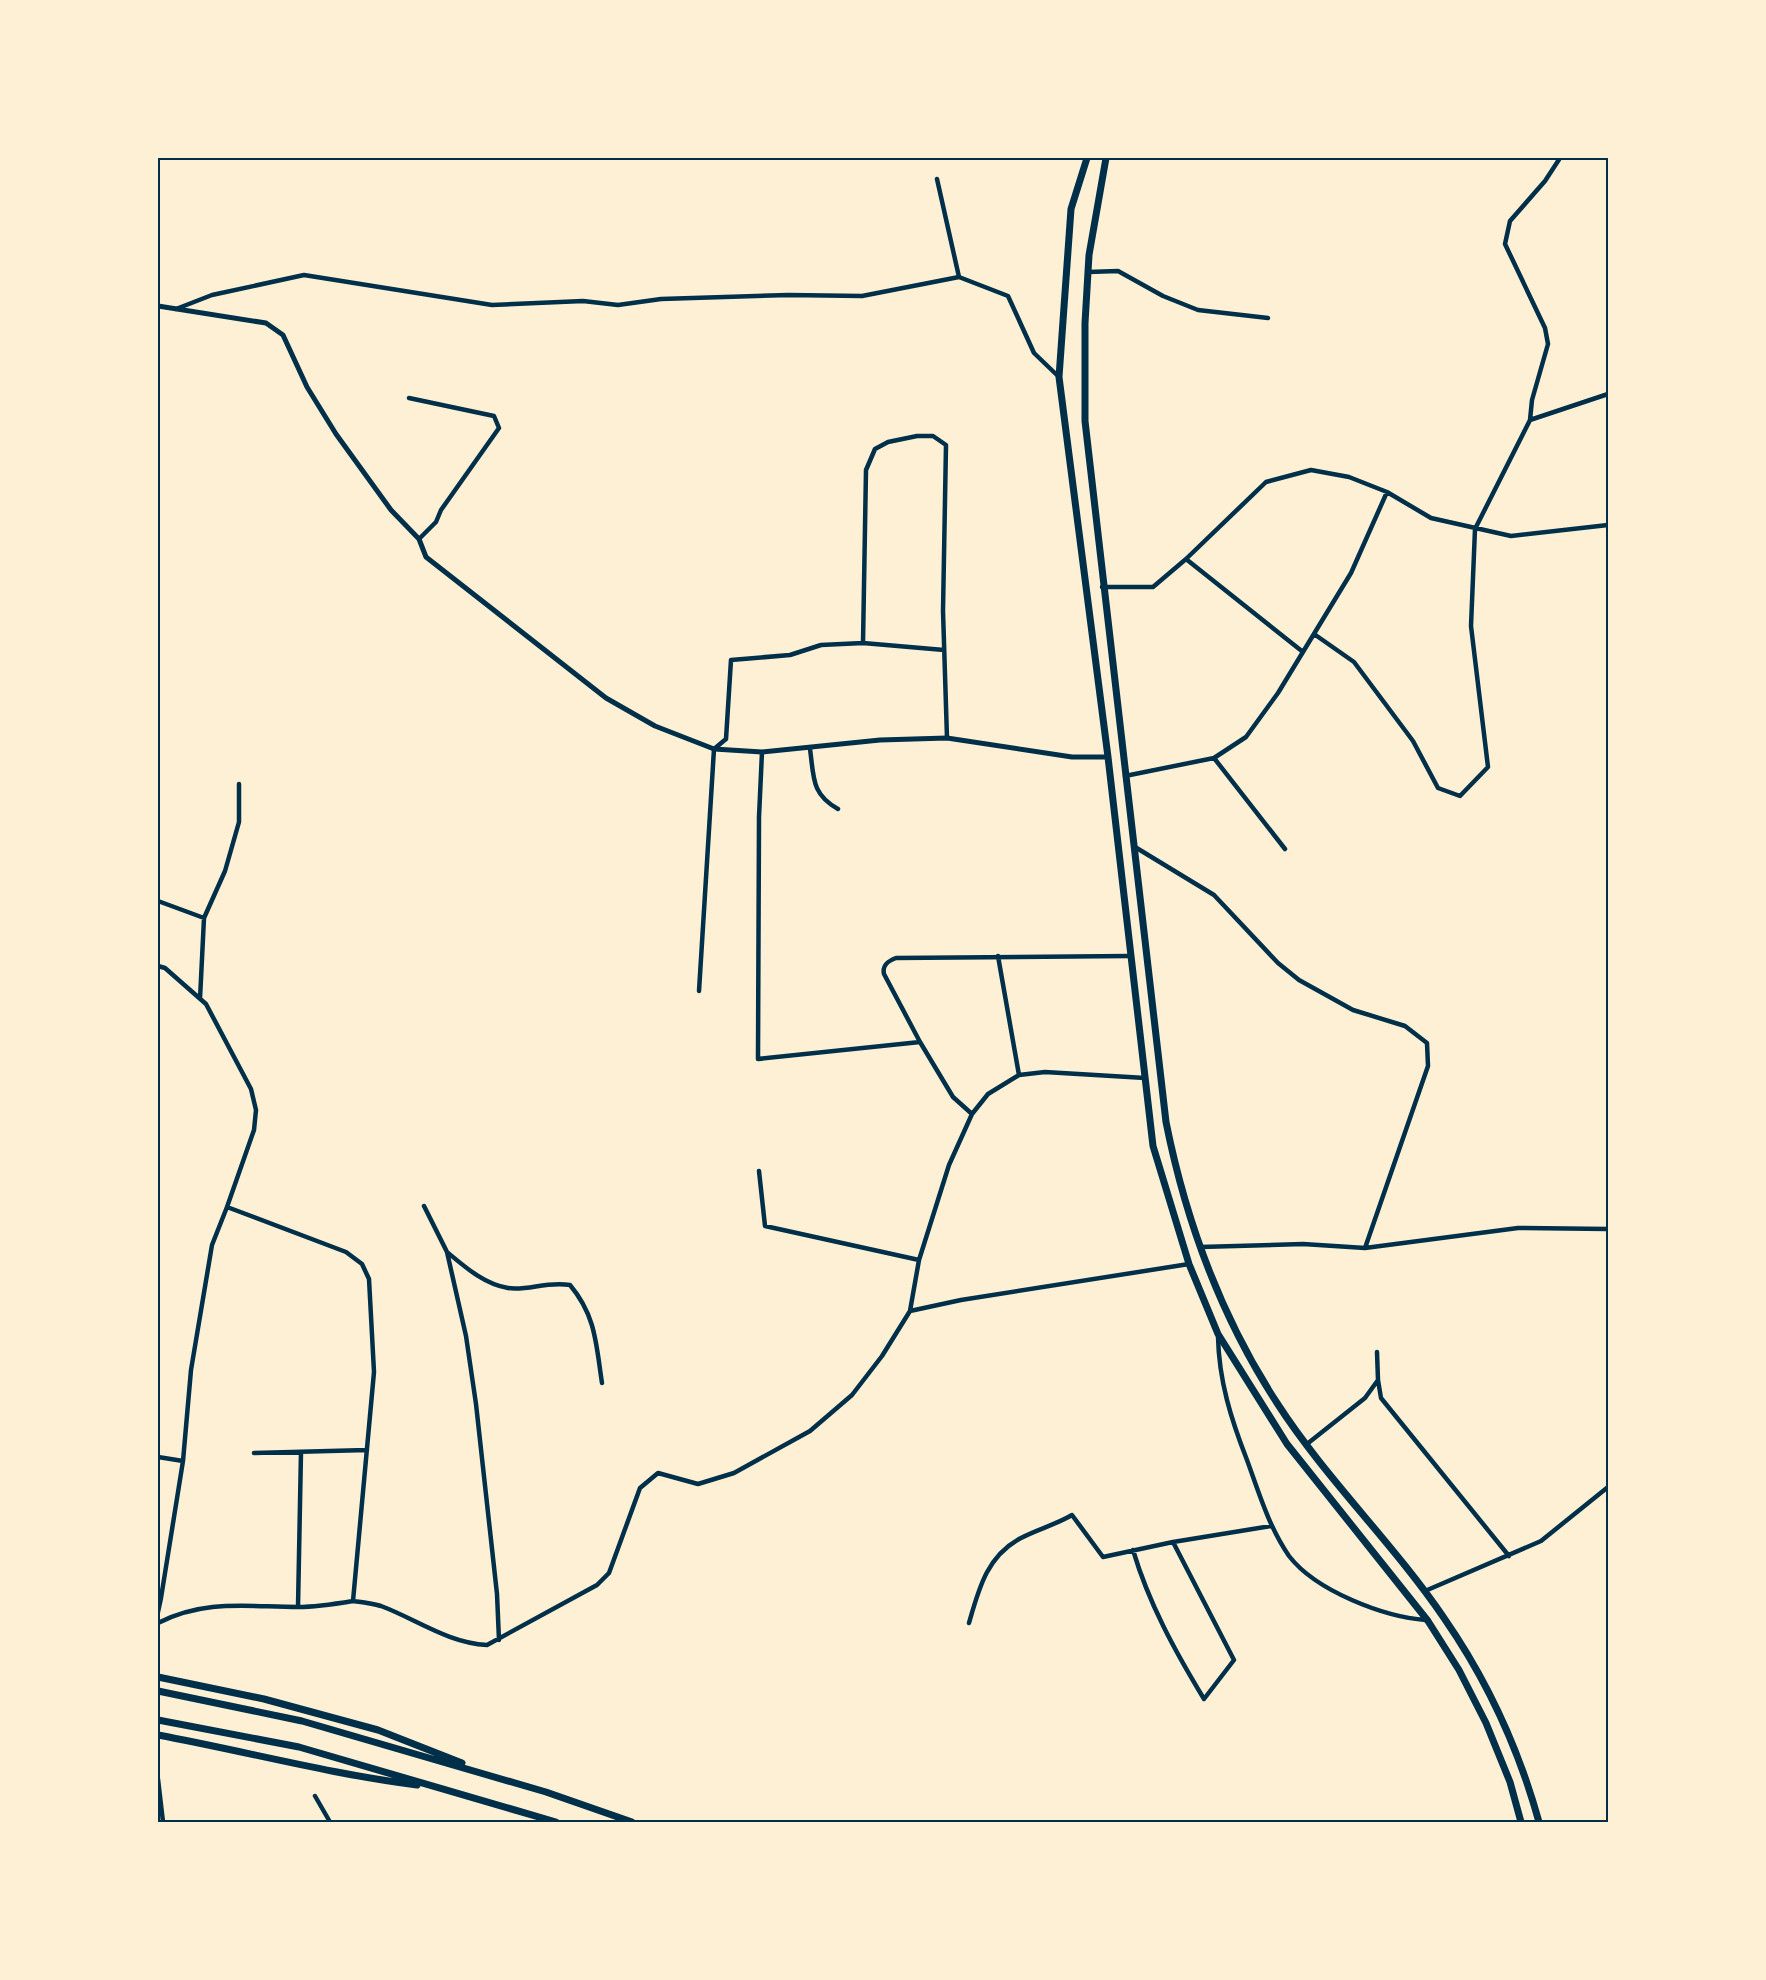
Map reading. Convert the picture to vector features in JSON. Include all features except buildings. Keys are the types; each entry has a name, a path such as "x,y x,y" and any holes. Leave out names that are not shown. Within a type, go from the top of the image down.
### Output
{"highway":[{"path":"1087,158 1071,209 1062,303 1059,377 1108,757 1129,956 1153,1146 1189,1264 1218,1334 1287,1444 1428,1620 1459,1670 1486,1723 1510,1782 1521,1822"},
{"path":"1106,158 1088,272 1085,323 1085,421 1102,587 1135,847 1166,1122 1173,1160 1217,1294 1250,1359 1277,1404 1425,1592 1478,1672 1507,1728 1530,1787 1539,1822"},
{"path":"158,1677 264,1699 378,1730 500,1779"},
{"path":"158,1691 302,1721 500,1779 632,1822"},
{"path":"158,1720 299,1747 556,1822"},
{"path":"158,1735 264,1755 365,1778 442,1789"}],"street":[{"path":"1314,634 1354,662 1413,741 1438,788 1460,796 1488,767 1471,626 1475,529 1530,420 1532,400 1548,344 1545,328 1505,244 1510,221 1545,181 1560,158"},
{"path":"938,179 958,277"},
{"path":"1088,272 1118,271 1163,296 1198,310 1268,318"},
{"path":"176,309 212,295 304,275 492,304 513,305 583,301 618,305 661,299 788,295 862,297 958,277 1008,296 1034,353 1059,377"},
{"path":"158,306 266,323 283,335 307,387 336,434 391,510 419,539 426,556 606,698 655,726 714,749 762,752 880,741 947,738 1072,757 1108,757"},
{"path":"1530,420 1608,394"},
{"path":"410,398 494,416 499,428 441,510 436,522 419,539"},
{"path":"863,644 866,470 876,449 888,442 917,436 933,436 946,445 944,650 947,738"},
{"path":"1102,587 1153,587 1186,559 1266,482 1311,470 1349,477 1387,492 1431,518 1511,536 1608,525"},
{"path":"1125,776 1214,758 1246,737 1303,652 1351,573 1387,492"},
{"path":"1186,559 1303,652"},
{"path":"699,991 705,939 714,749 726,739 731,660 790,655 821,645 863,644 944,650"},
{"path":"810,749 815,788 825,802 838,810"},
{"path":"762,752 759,817 758,1059 920,1042"},
{"path":"1214,758 1285,849"},
{"path":"200,999 204,918 225,871 239,822 239,784"},
{"path":"1135,847 1214,895 1278,963 1299,980 1353,1010 1405,1026 1427,1043 1428,1066 1365,1248"},
{"path":"158,901 204,918"},
{"path":"998,956 1019,1075"},
{"path":"972,1114 953,1097 920,1042 884,974 884,966 888,961 896,958 1129,956"},
{"path":"158,966 165,968 206,1004 251,1089 256,1110 254,1130 212,1245 191,1370 183,1461 158,1612"},
{"path":"158,1623 174,1615 223,1604 298,1607 353,1600 379,1606 450,1637 473,1644 486,1645 499,1640 597,1585 609,1573 640,1488 658,1473 698,1484 734,1473 810,1431 840,1408 882,1356 910,1311 919,1260 949,1165 972,1114 988,1094 1019,1075 1045,1072 1144,1078"},
{"path":"759,1171 765,1226 919,1260"},
{"path":"424,1206 447,1252 466,1336 476,1404 497,1594 499,1640"},
{"path":"227,1207 346,1252 362,1264 369,1279 374,1372 353,1600"},
{"path":"1200,1247 1303,1244 1365,1248 1518,1228 1608,1228"},
{"path":"447,1252 473,1274 508,1288 553,1282 570,1285 585,1303 592,1320 602,1383"},
{"path":"910,1311 961,1300 1189,1264"},
{"path":"1218,1334 1224,1395 1271,1526 1290,1557 1312,1578 1353,1600 1402,1618 1428,1620"},
{"path":"1377,1352 1381,1398 1509,1556"},
{"path":"1307,1444 1365,1398 1378,1380"},
{"path":"254,1453 367,1450"},
{"path":"298,1607 301,1452"},
{"path":"158,1457 183,1461"},
{"path":"1425,1592 1541,1541 1608,1488"},
{"path":"969,1623 981,1580 993,1560 1006,1547 1023,1537 1050,1528 1072,1515 1103,1557 1173,1542 1271,1526"},
{"path":"1133,1550 1143,1583 1169,1642 1204,1698 1234,1660 1173,1542"},
{"path":"158,1779 159,1806 163,1822"},
{"path":"315,1796 330,1822"}]}
